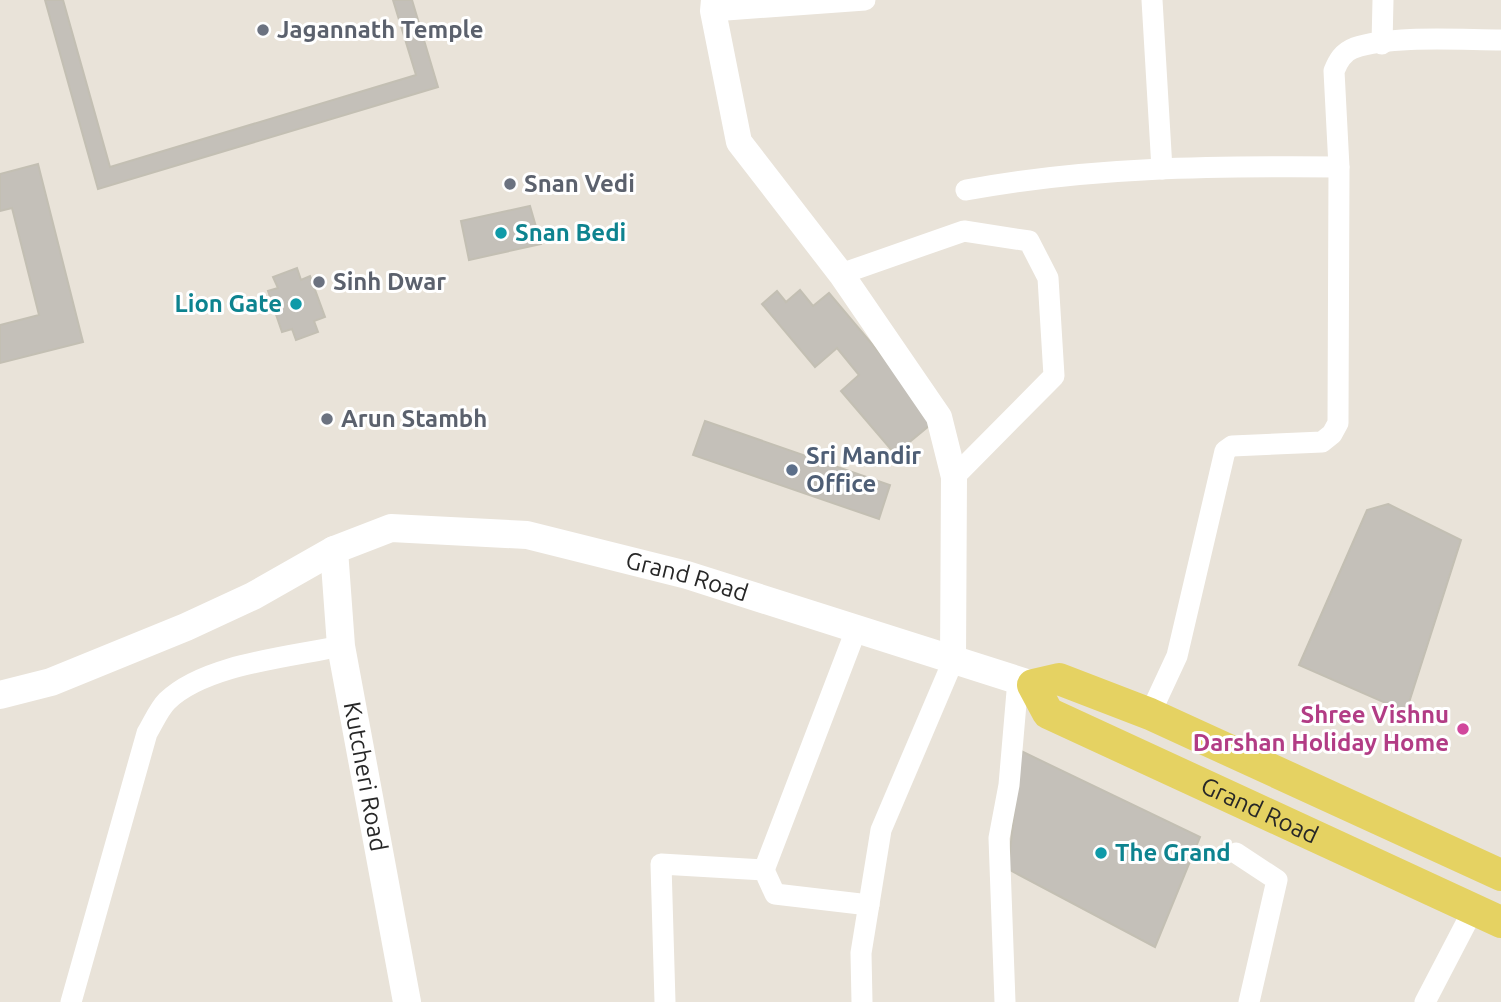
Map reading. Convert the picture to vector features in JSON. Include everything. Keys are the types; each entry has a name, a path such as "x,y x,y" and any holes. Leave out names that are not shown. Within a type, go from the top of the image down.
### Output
{"main road":[{"name":"Grand Road","path":"0,695 51,682 186,627 253,596 334,550 391,528 527,535 687,575 953,662 1026,682 1059,679 1150,714 1501,875"},
{"name":"Kutcheri Road","path":"334,550 341,646 407,1002"},
{"name":"Grand Road","path":"1026,682 1048,713 1488,915"}],"street":[{"path":"862,1002 861,953 881,830 953,662 954,477 939,417 841,274 739,142 713,5 863,0"},
{"path":"1152,0 1162,169"},
{"path":"1382,44 1383,0"},
{"path":"1150,714 1177,656 1225,451 1232,446 1322,442 1332,434 1338,423 1339,167 1334,71 1339,58 1353,48 1382,44 1435,39 1501,40"},
{"path":"966,190 1060,175 1162,169 1339,167"},
{"path":"841,274 964,231 1029,241 1048,278 1054,376 954,477"},
{"path":"856,630 764,870 775,894 869,905"},
{"path":"71,1002 147,733 166,702 186,687 226,671 341,646"},
{"path":"1005,1002 999,838 1026,682"},
{"path":"1236,853 1277,880 1249,1002"},
{"path":"664,1002 661,864 764,870"},
{"path":"1425,1002 1488,915"}],"building":[{"path":"45,0 63,0 110,167 416,75 393,0 412,0 438,87 98,189"},
{"path":"38,164 83,342 0,363 0,325 39,315 12,208 0,211 0,174"},
{"name":"Snan Bedi","path":"530,206 541,244 469,260 461,221"},
{"name":"Lion Gate","path":"297,268 301,280 310,276 325,317 314,321 318,332 296,340 292,329 282,332 268,291 278,288 273,277"},
{"path":"800,290 813,306 829,293 936,420 895,454 841,391 859,375 837,348 815,367 762,304 777,291 786,302"},
{"name":"Sri Mandir Office","path":"705,421 890,485 879,519 693,455"},
{"path":"1388,504 1461,540 1406,712 1299,665 1367,510"},
{"name":"The Grand","path":"1021,751 1200,837 1155,947 1008,869"}],"place":[{"name":"Jagannath Temple","path":"263,30"},
{"name":"Snan Vedi","path":"510,184"},
{"name":"Snan Bedi","path":"501,233"},
{"name":"Sinh Dwar","path":"319,282"},
{"name":"Lion Gate","path":"296,304"},
{"name":"Arun Stambh","path":"327,419"},
{"name":"Sri Mandir Office","path":"792,470"},
{"name":"Shree Vishnu Darshan Holiday Home","path":"1463,729"},
{"name":"The Grand","path":"1101,853"}]}
